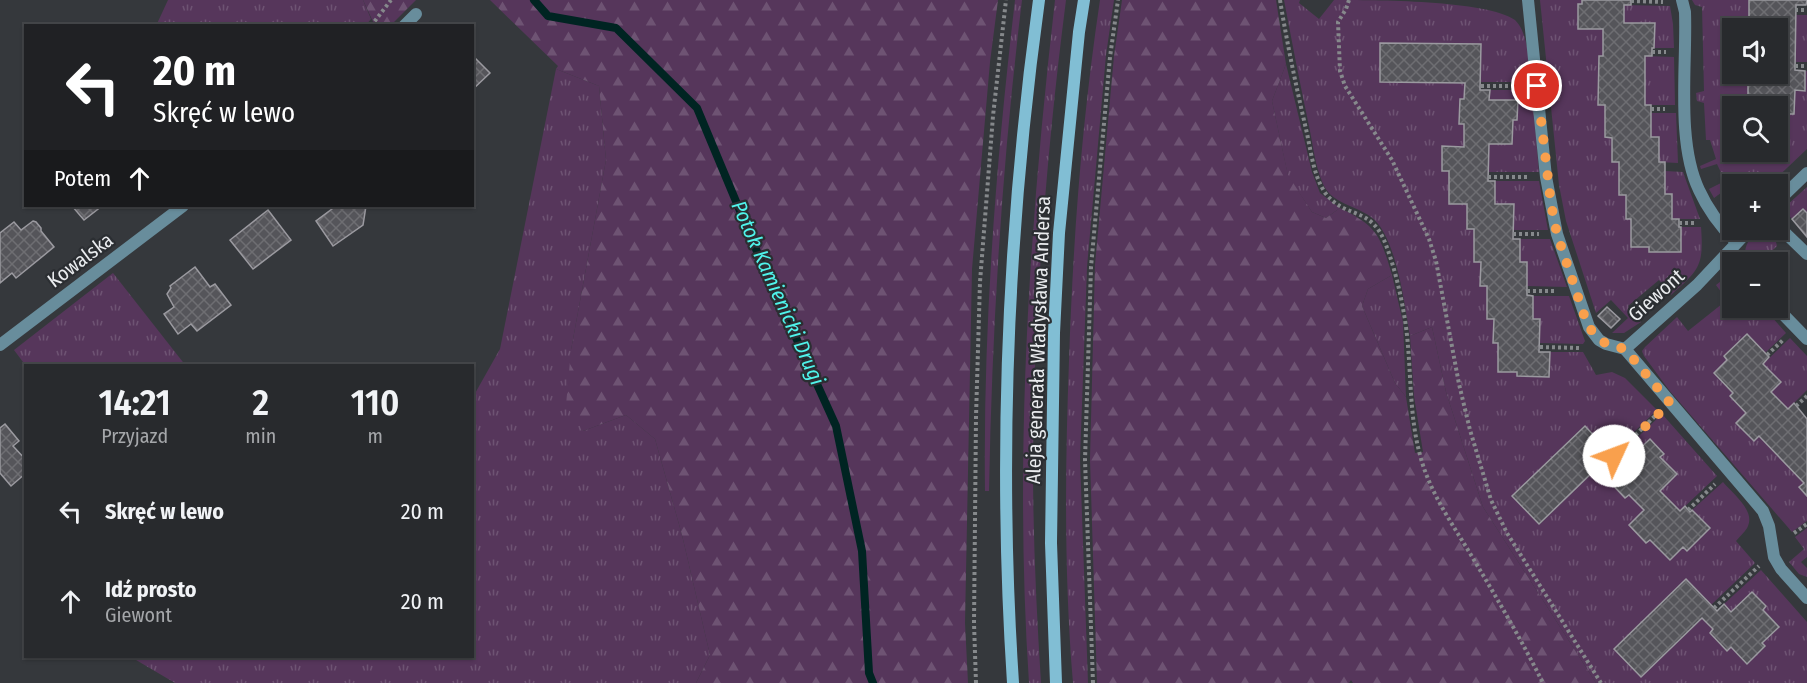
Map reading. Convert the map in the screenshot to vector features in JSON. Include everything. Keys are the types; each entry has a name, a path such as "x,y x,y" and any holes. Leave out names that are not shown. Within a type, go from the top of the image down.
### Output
{"main road":[{"name":"Aleja generała Władysława Andersa","path":"1013,683 1006,418 1016,218 1039,0"},
{"name":"Aleja generała Władysława Andersa","path":"1056,683 1051,543 1054,333 1059,233 1078,32 1084,0"}],"street":[{"name":"Giewont","path":"1528,0 1546,177 1557,234 1588,327 1606,344 1625,349 1722,265"},
{"path":"1682,1 1685,22 1685,109 1690,166 1707,206 1736,243"},
{"path":"406,24 416,14"},
{"path":"1788,191 1807,173"},
{"name":"Kowalska","path":"0,345 182,207"},
{"path":"1788,236 1807,254"},
{"name":"Giewont","path":"1732,252 1739,240"},
{"path":"1787,318 1807,339"},
{"path":"1625,349 1763,511 1769,526 1774,557 1781,569 1807,597"}],"path":[{"path":"373,24 391,0"},
{"path":"976,683 975,417 980,282 996,86 1006,0"},
{"path":"1093,683 1085,460 1091,267 1110,57 1118,0"},
{"path":"1280,0 1318,178 1332,200 1368,218 1375,224 1382,234 1390,257 1405,321 1410,396 1419,454 1430,485 1543,683"},
{"path":"1349,0 1347,9 1338,22 1340,71 1345,86 1392,160 1429,239 1436,261 1464,407 1491,500 1507,533 1601,683"},
{"path":"1631,1 1682,1"},
{"path":"1796,10 1807,10"},
{"path":"1795,66 1807,66"},
{"path":"1481,86 1517,86"},
{"path":"1488,177 1523,177"},
{"path":"1513,234 1527,234"},
{"path":"1527,291 1542,291"},
{"path":"1540,347 1583,348"},
{"path":"1796,406 1807,396"},
{"path":"1614,456 1670,403"},
{"path":"1688,510 1729,471"},
{"path":"1794,533 1807,524"},
{"path":"1714,608 1760,566"}],"green space":[{"path":"168,0 363,0 371,19 367,24 157,24"},
{"path":"363,0 416,0 392,24 374,24"},
{"path":"490,0 998,0 990,62 972,269 965,623 968,683 696,683 710,655 682,535 655,439 626,415 583,431 566,405 571,350 606,160 599,86 556,69 558,66"},
{"path":"1015,0 1022,0 1004,184 995,307 989,491 985,491 986,368 992,245"},
{"path":"1055,0 1066,0 1045,198 1038,298 1033,433 1034,540 1041,683 1029,683 1023,512 1027,341 1038,170"},
{"path":"1100,0 1114,0 1106,55 1087,267 1080,459 1088,683 1073,683 1066,522 1071,316 1083,135"},
{"path":"1122,0 1276,0 1286,64 1272,101 1288,175 1312,212 1326,218 1340,208 1370,227 1380,241 1392,275 1368,289 1362,306 1395,383 1406,397 1415,453 1423,452 1414,396 1410,336 1432,327 1446,392 1483,507 1596,683 1353,683 1351,680 1349,683 1097,683 1090,459 1095,265 1114,56"},
{"path":"1284,0 1300,0 1299,3 1319,19 1334,0 1401,1 1480,8 1501,13 1515,20 1520,26 1528,49 1531,82 1481,82 1481,44 1381,43 1380,82 1465,83 1464,99 1460,100 1459,124 1464,124 1464,147 1442,146 1442,171 1449,171 1449,204 1467,204 1467,229 1474,229 1474,262 1481,262 1480,286 1487,286 1487,319 1494,319 1493,342 1498,343 1498,371 1517,372 1517,376 1549,377 1550,352 1583,352 1596,375 1612,372 1625,378 1657,410 1611,454 1584,426 1512,496 1540,524 1600,465 1612,477 1609,480 1644,510 1646,543 1650,540 1670,560 1683,547 1686,550 1692,510 1723,482 1746,508 1748,526 1736,541 1755,563 1711,605 1686,579 1614,649 1641,677 1702,618 1713,629 1710,633 1731,647 1747,664 1765,647 1762,643 1779,626 1763,610 1766,606 1752,592 1731,612 1724,604 1761,570 1807,622 1807,683 1596,683 1483,507 1446,392 1432,327 1410,336 1398,272 1393,254 1380,226 1365,213 1332,196 1323,184 1314,155"},
{"path":"1540,0 1582,0 1582,4 1578,4 1578,29 1603,29 1603,56 1599,56 1598,104 1605,105 1605,137 1612,138 1612,162 1619,162 1619,195 1626,195 1626,219 1631,219 1631,247 1649,247 1650,252 1681,252 1681,227 1701,227 1702,251 1694,273 1671,295 1659,280 1628,306 1641,322 1624,333 1612,333 1628,318 1611,300 1596,313 1566,221 1559,185"},
{"path":"1692,0 1749,0 1749,18 1722,18 1722,84 1748,84 1748,96 1722,96 1722,162 1788,162 1788,114 1794,114 1795,90 1805,90 1805,71 1807,71 1807,149 1781,174 1722,175 1717,164 1701,169 1700,166 1716,159 1710,140 1706,140 1704,103 1697,101 1696,93 1704,91 1702,7 1695,5"},
{"path":"1624,5 1670,6 1674,48 1654,48 1655,23 1624,23"},
{"path":"1795,15 1807,15 1807,62 1795,62"},
{"path":"1645,56 1674,57 1675,105 1645,105"},
{"path":"1286,64 1312,172 1320,193 1340,208 1326,218 1312,212 1288,176 1272,101"},
{"path":"556,69 599,86 606,160 571,350 583,431 626,415 655,439 682,535 710,655 696,683 175,683 133,658 474,658 474,395 500,349"},
{"path":"1490,90 1532,90 1539,172 1489,172 1489,144 1512,144 1513,120 1517,120 1518,101 1489,100"},
{"path":"1651,113 1676,113 1678,163 1659,162 1651,137"},
{"path":"1665,171 1683,172 1700,219 1672,219 1672,194 1665,194"},
{"path":"1495,181 1539,181 1548,230 1514,230 1514,205 1495,204"},
{"path":"1722,182 1722,192 1714,198 1709,189"},
{"path":"1807,187 1807,213 1803,209 1792,219 1788,214 1788,204"},
{"path":"1520,239 1550,239 1567,287 1527,286 1527,262 1520,262"},
{"path":"1750,240 1775,240 1777,246 1771,252 1745,252"},
{"path":"113,273 184,364 24,364 14,350"},
{"path":"1392,275 1403,322 1406,397 1395,383 1362,306 1368,289"},
{"path":"1722,280 1722,293 1716,285"},
{"path":"1533,296 1569,296 1585,341 1583,344 1540,343 1540,319 1533,319"},
{"path":"1722,304 1722,318 1773,318 1786,333 1765,353 1747,334 1724,356 1727,360 1714,373 1733,393 1730,397 1746,413 1737,423 1754,441 1759,436 1804,483 1799,488 1807,496 1807,521 1792,532 1669,390 1644,356 1642,351 1645,347 1677,317 1688,331"},
{"path":"1790,338 1807,356 1807,390 1788,409 1771,392 1780,382 1763,364"},
{"path":"1662,414 1717,476 1680,511 1660,491 1677,474 1660,457 1664,454 1629,459 1622,452"},
{"path":"1807,528 1807,557 1801,562 1807,568 1807,577 1799,574 1789,562 1804,549 1795,537"}],"building":[{"path":"1582,0 1631,0 1631,5 1624,5 1624,23 1655,23 1652,56 1645,56 1645,105 1651,105 1651,137 1659,137 1659,162 1665,162 1665,194 1672,194 1672,219 1679,219 1681,252 1649,252 1649,247 1631,247 1631,219 1626,219 1626,195 1619,195 1619,162 1612,162 1612,138 1605,137 1605,105 1598,105 1599,56 1603,56 1603,29 1578,29 1578,4 1582,4"},
{"path":"1749,0 1807,0 1806,5 1796,5 1795,70 1805,71 1805,91 1795,90 1794,114 1788,114 1788,96 1748,96 1748,84 1788,84 1788,18 1749,18"},
{"path":"1380,43 1481,44 1480,90 1490,90 1489,100 1518,100 1517,120 1513,120 1512,144 1489,144 1488,181 1495,181 1495,204 1514,204 1513,239 1520,239 1520,262 1527,262 1527,295 1533,296 1533,319 1540,319 1539,352 1550,352 1549,377 1517,376 1517,372 1498,372 1498,343 1493,343 1494,319 1487,319 1487,286 1480,286 1481,262 1474,262 1474,229 1467,229 1467,204 1449,204 1449,171 1442,171 1442,146 1464,147 1464,124 1459,124 1460,99 1464,99 1465,83 1380,82"},
{"path":"474,57 490,73 474,88"},
{"path":"73,207 101,207 84,220"},
{"path":"335,207 366,207 363,225 333,246 316,221"},
{"path":"1803,209 1807,213 1807,237 1792,219"},
{"path":"268,210 291,240 253,269 230,240"},
{"path":"33,221 41,228 54,247 16,278 12,273 0,283 0,233 14,222 21,230"},
{"path":"195,267 210,287 215,284 231,305 197,331 191,324 178,334 164,314 174,307 167,294 170,286"},
{"path":"1607,307 1620,319 1611,328 1598,316"},
{"path":"1747,334 1769,357 1763,364 1781,382 1771,392 1788,409 1794,403 1807,419 1807,496 1799,487 1804,483 1759,436 1754,441 1736,423 1746,413 1730,396 1733,393 1714,373 1727,360 1724,356"},
{"path":"5,424 19,441 13,446 24,458 24,475 11,486 0,473 0,428"},
{"path":"1585,426 1615,458 1622,452 1629,459 1650,439 1664,454 1660,457 1677,474 1660,491 1680,511 1685,506 1710,528 1687,551 1683,547 1670,560 1650,540 1646,543 1629,525 1644,510 1629,495 1625,498 1608,480 1612,477 1600,465 1539,524 1512,496"},
{"path":"1686,579 1717,611 1724,604 1731,612 1752,592 1766,606 1763,610 1779,627 1762,643 1765,646 1747,664 1731,647 1727,651 1710,633 1713,629 1702,618 1641,677 1614,649"}],"waterway":[{"name":"Potok Kamienicki Drugi","path":"534,0 548,16 616,28 697,108 758,254 836,426 862,551 869,673 873,683"}],"route":[{"path":"1537,86 1546,177 1557,234 1588,327 1599,340 1613,347 1625,349 1670,403 1614,456"}]}
